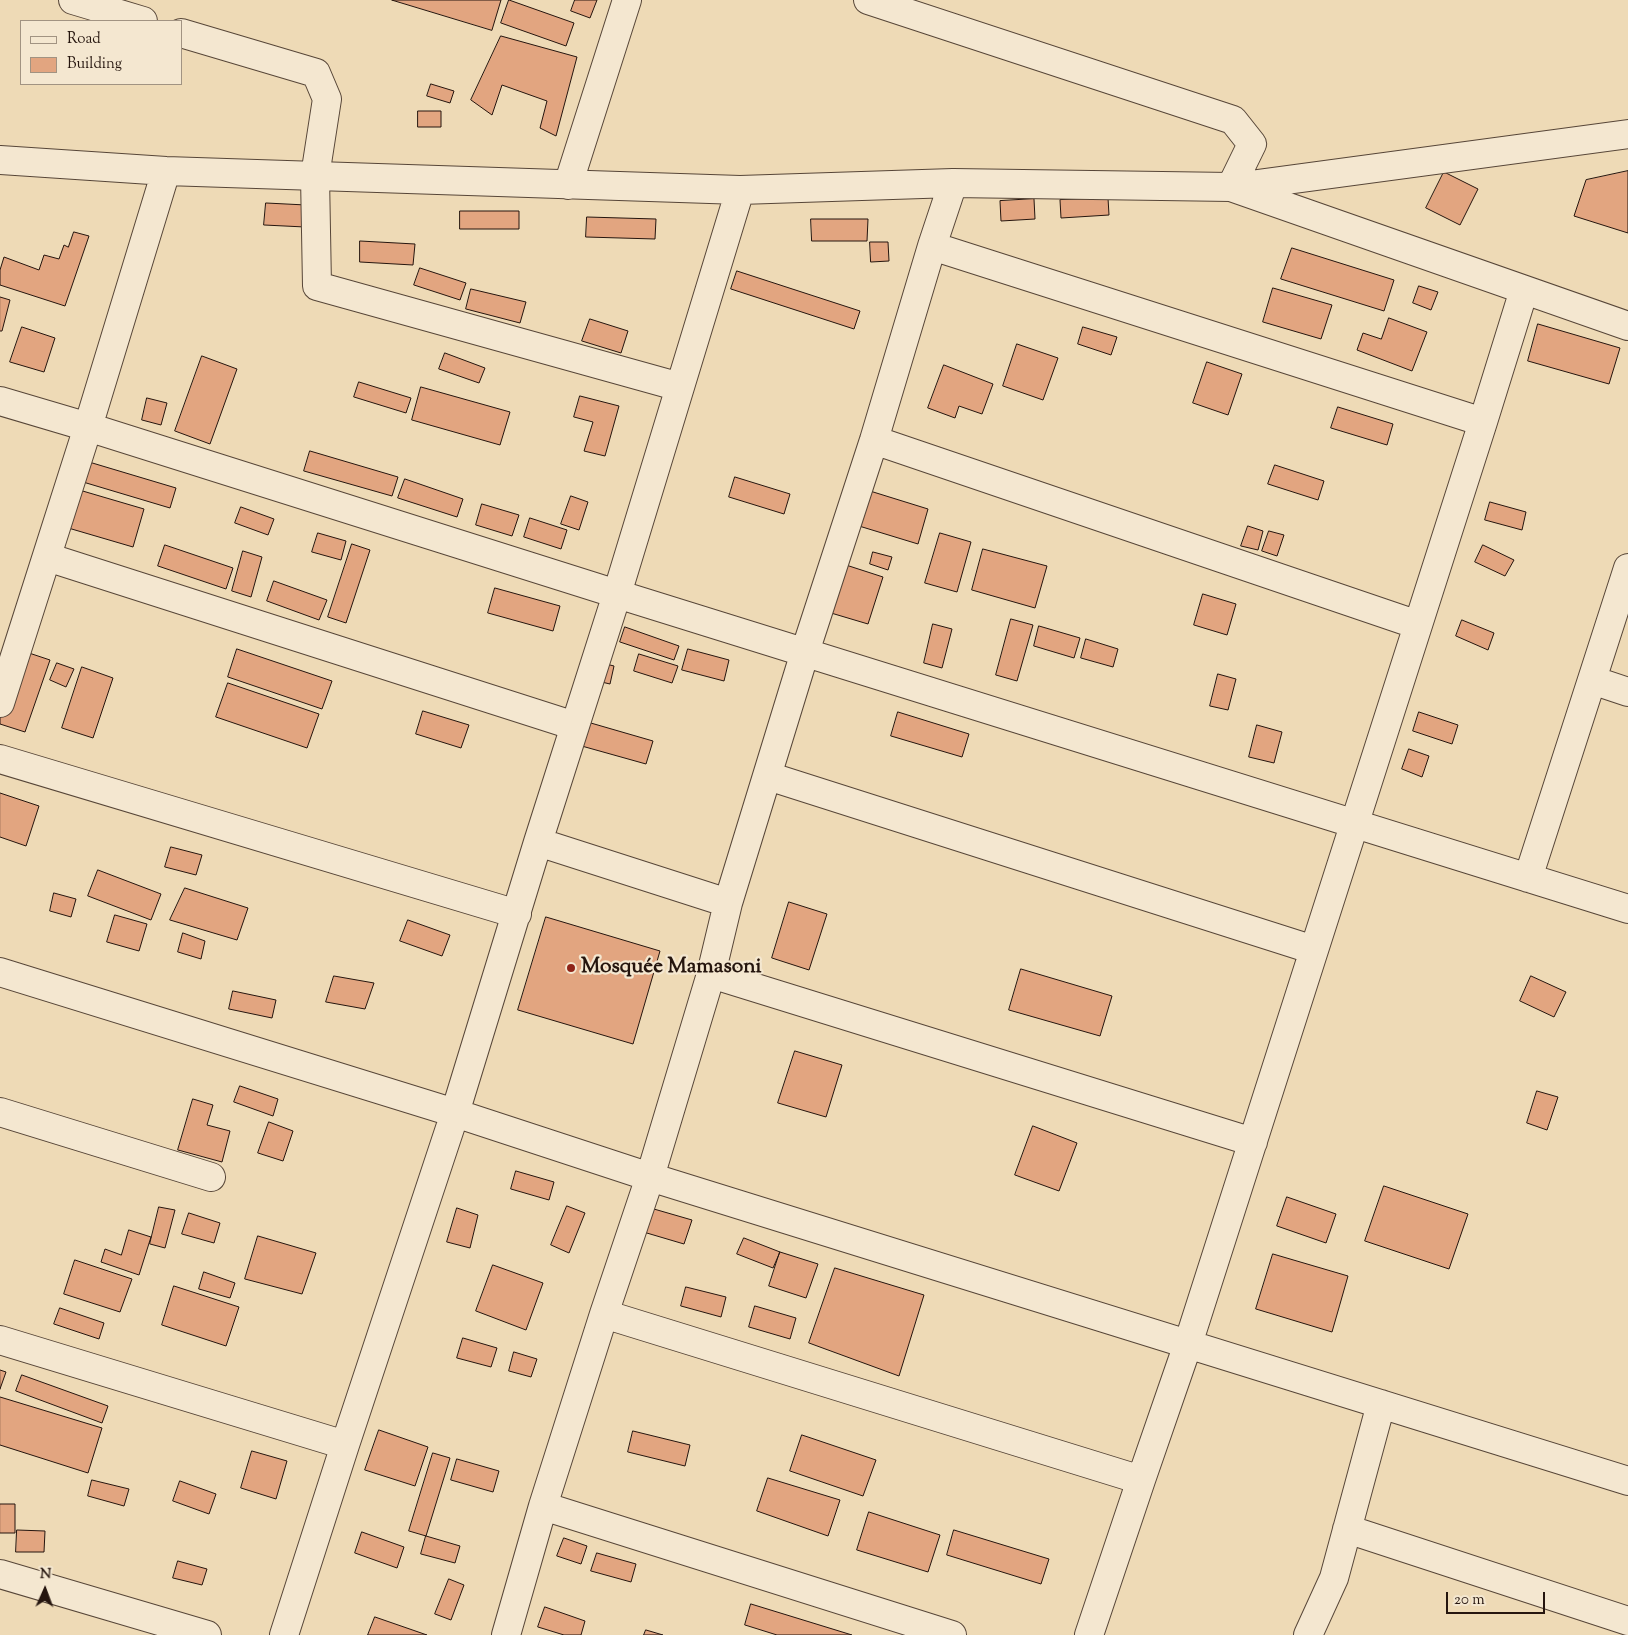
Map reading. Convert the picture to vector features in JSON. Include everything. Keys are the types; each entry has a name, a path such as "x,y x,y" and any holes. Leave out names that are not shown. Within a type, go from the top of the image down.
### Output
{"street":[{"path":"73,0 140,20"},
{"path":"568,185 627,0"},
{"path":"868,0 1233,120 1252,144 1231,187"},
{"path":"182,33 316,73 327,99 315,176 317,286 680,387"},
{"path":"0,160 166,171 740,190 953,184 1231,187 1628,134"},
{"path":"0,703 88,427 166,171"},
{"path":"506,1635 543,1506 650,1176 711,974 728,902 805,652 874,440 932,246 953,184"},
{"path":"1231,187 1628,326"},
{"path":"284,1635 455,1113 538,842 617,594 740,190"},
{"path":"932,246 1484,422"},
{"path":"1089,1635 1188,1344 1484,422 1524,290"},
{"path":"0,401 1628,909"},
{"path":"874,440 1418,625"},
{"path":"47,557 575,726"},
{"path":"1528,878 1628,568"},
{"path":"1592,680 1628,692"},
{"path":"0,758 517,914"},
{"path":"768,776 1314,950"},
{"path":"538,842 728,902"},
{"path":"0,972 1628,1481"},
{"path":"711,974 1253,1142"},
{"path":"0,1112 211,1178"},
{"path":"604,1314 1141,1480"},
{"path":"0,1340 345,1445"},
{"path":"1308,1635 1334,1578 1380,1404"},
{"path":"543,1506 952,1635"},
{"path":"1347,1529 1628,1621"},
{"path":"0,1574 207,1635"}],"building":[{"path":"392,0 501,0 492,30"},
{"path":"509,0 574,23 566,46 501,23"},
{"path":"575,0 597,0 590,18 571,11"},
{"path":"501,36 577,57 556,136 540,128 547,101 502,85 492,115 471,100"},
{"path":"431,84 454,91 450,103 427,96"},
{"path":"418,111 441,111 441,127 418,127"},
{"path":"1628,171 1628,233 1574,216 1586,180"},
{"path":"1444,172 1478,189 1460,225 1426,208"},
{"path":"1108,198 1109,215 1061,218 1060,200"},
{"path":"1034,199 1035,219 1001,221 1000,201"},
{"path":"266,203 306,205 305,227 264,225"},
{"path":"460,211 519,211 519,229 460,229"},
{"path":"587,217 656,219 655,239 586,237"},
{"path":"811,219 868,219 867,241 812,241"},
{"path":"74,232 89,236 65,306 0,285 0,270 4,257 39,270 44,255 59,259 64,245 68,247"},
{"path":"360,241 415,244 413,265 360,262"},
{"path":"870,242 888,242 889,261 871,262"},
{"path":"1292,248 1394,280 1384,311 1281,279"},
{"path":"420,268 466,283 460,300 414,285"},
{"path":"737,271 860,311 854,329 731,289"},
{"path":"1419,286 1438,292 1431,310 1413,303"},
{"path":"1273,288 1332,305 1321,339 1263,322"},
{"path":"471,289 526,302 520,323 466,309"},
{"path":"0,297 10,300 2,331 0,331"},
{"path":"1389,318 1427,332 1412,371 1357,350 1363,333 1381,339"},
{"path":"590,319 628,331 621,353 582,341"},
{"path":"1538,324 1620,348 1609,384 1528,361"},
{"path":"22,327 55,338 44,372 10,362"},
{"path":"1083,327 1117,337 1111,355 1078,344"},
{"path":"1017,344 1058,358 1043,400 1003,386"},
{"path":"445,353 485,368 479,383 439,369"},
{"path":"202,356 237,369 210,444 175,431"},
{"path":"1207,362 1242,374 1228,415 1193,403"},
{"path":"944,365 993,384 982,414 959,406 955,418 928,408"},
{"path":"359,382 411,398 406,413 354,397"},
{"path":"421,387 510,412 500,445 412,420"},
{"path":"580,396 619,406 605,456 584,451 593,422 574,417"},
{"path":"147,398 167,403 161,425 142,420"},
{"path":"1338,407 1393,424 1387,445 1331,428"},
{"path":"310,451 398,477 392,496 304,471"},
{"path":"89,462 176,488 170,508 83,482"},
{"path":"1275,465 1324,481 1318,500 1268,484"},
{"path":"735,477 790,494 784,514 729,497"},
{"path":"405,479 463,499 457,517 398,498"},
{"path":"69,487 144,509 133,547 58,525"},
{"path":"870,491 928,509 918,544 859,526"},
{"path":"571,496 588,502 579,530 561,524"},
{"path":"1490,502 1526,512 1522,530 1485,520"},
{"path":"482,504 519,515 512,536 476,525"},
{"path":"241,507 274,519 268,535 235,523"},
{"path":"530,518 567,530 561,549 524,537"},
{"path":"1248,526 1263,531 1258,550 1241,546"},
{"path":"1269,531 1284,535 1277,556 1262,551"},
{"path":"318,533 346,541 341,560 312,552"},
{"path":"940,533 971,542 957,592 925,583"},
{"path":"352,544 370,550 346,623 328,617"},
{"path":"165,545 233,568 226,589 158,566"},
{"path":"1483,545 1514,560 1505,576 1475,562"},
{"path":"983,549 1047,566 1035,608 972,590"},
{"path":"243,551 262,557 251,597 232,591"},
{"path":"873,552 892,557 888,570 870,564"},
{"path":"846,565 883,577 868,624 831,613"},
{"path":"274,581 327,600 319,620 267,601"},
{"path":"495,588 560,606 553,631 488,613"},
{"path":"1203,594 1236,604 1227,635 1194,625"},
{"path":"1011,619 1033,625 1017,681 996,675"},
{"path":"1462,620 1494,633 1488,650 1456,636"},
{"path":"933,624 952,629 942,668 924,663"},
{"path":"1039,626 1080,638 1074,658 1034,646"},
{"path":"625,627 679,646 674,660 620,642"},
{"path":"1086,639 1118,649 1113,667 1081,658"},
{"path":"237,649 332,681 322,709 228,677"},
{"path":"688,649 729,660 724,681 682,670"},
{"path":"20,650 50,660 25,732 0,724 0,709"},
{"path":"639,654 678,666 672,683 634,671"},
{"path":"598,662 614,666 610,684 593,680"},
{"path":"57,663 74,669 66,687 50,680"},
{"path":"82,667 113,678 93,738 62,728"},
{"path":"1218,674 1236,679 1228,710 1210,706"},
{"path":"228,683 319,714 307,748 216,717"},
{"path":"423,711 469,725 461,748 416,734"},
{"path":"898,712 969,734 962,757 891,736"},
{"path":"1419,712 1458,725 1452,744 1413,731"},
{"path":"577,719 653,741 646,764 571,743"},
{"path":"1257,725 1282,732 1274,763 1249,757"},
{"path":"1409,749 1429,756 1422,777 1402,769"},
{"path":"0,793 39,806 26,846 0,837"},
{"path":"171,847 202,855 196,875 165,867"},
{"path":"98,870 161,894 151,920 88,896"},
{"path":"185,888 248,908 237,940 170,920"},
{"path":"54,893 76,899 71,917 50,911"},
{"path":"789,902 827,914 809,970 772,958"},
{"path":"115,915 147,924 139,951 107,942"},
{"path":"546,917 660,951 633,1044 518,1010"},
{"path":"408,920 450,935 442,956 400,941"},
{"path":"183,933 205,941 201,959 178,952"},
{"path":"1021,969 1112,996 1100,1036 1009,1010"},
{"path":"334,976 374,983 365,1009 326,1002"},
{"path":"1531,976 1566,992 1554,1017 1520,1001"},
{"path":"233,991 276,1000 272,1018 229,1009"},
{"path":"795,1051 842,1065 826,1117 778,1103"},
{"path":"240,1086 278,1099 273,1116 234,1102"},
{"path":"1537,1091 1558,1097 1547,1130 1527,1123"},
{"path":"193,1099 213,1105 207,1125 230,1131 222,1162 178,1150"},
{"path":"269,1122 293,1131 283,1161 258,1153"},
{"path":"1033,1126 1077,1143 1059,1191 1015,1175"},
{"path":"516,1171 554,1182 549,1200 511,1189"},
{"path":"1384,1186 1468,1214 1449,1269 1365,1241"},
{"path":"1287,1197 1336,1214 1326,1243 1277,1226"},
{"path":"567,1206 585,1213 569,1253 551,1245"},
{"path":"159,1207 175,1210 165,1248 150,1244"},
{"path":"647,1207 692,1220 684,1244 640,1231"},
{"path":"457,1208 478,1215 470,1248 447,1242"},
{"path":"189,1213 220,1223 214,1243 182,1234"},
{"path":"129,1230 151,1237 139,1275 101,1262 105,1249 121,1255"},
{"path":"258,1236 316,1253 302,1294 245,1279"},
{"path":"744,1238 780,1252 773,1268 737,1254"},
{"path":"780,1252 818,1264 806,1298 769,1286"},
{"path":"1273,1254 1348,1276 1332,1332 1256,1309"},
{"path":"75,1260 132,1279 120,1312 64,1294"},
{"path":"493,1265 543,1283 526,1330 476,1311"},
{"path":"835,1268 924,1295 899,1376 809,1343"},
{"path":"204,1272 235,1283 230,1298 199,1289"},
{"path":"174,1286 239,1307 226,1346 162,1325"},
{"path":"686,1287 726,1297 721,1317 681,1306"},
{"path":"755,1306 796,1318 790,1339 749,1327"},
{"path":"60,1308 104,1323 99,1339 54,1324"},
{"path":"463,1338 497,1348 491,1367 457,1358"},
{"path":"514,1352 537,1359 531,1377 509,1371"},
{"path":"0,1370 6,1372 0,1389"},
{"path":"22,1375 108,1406 102,1423 16,1391"},
{"path":"0,1397 102,1428 88,1473 0,1445"},
{"path":"379,1430 428,1447 415,1486 365,1470"},
{"path":"633,1431 690,1445 685,1466 628,1452"},
{"path":"802,1435 876,1460 863,1496 790,1471"},
{"path":"252,1451 287,1461 276,1499 241,1488"},
{"path":"433,1453 450,1458 426,1536 409,1531"},
{"path":"457,1459 499,1471 493,1492 451,1480"},
{"path":"768,1478 840,1500 828,1536 757,1511"},
{"path":"92,1480 129,1489 124,1506 88,1496"},
{"path":"180,1481 216,1494 209,1514 173,1501"},
{"path":"0,1504 15,1504 15,1533 0,1533"},
{"path":"869,1512 940,1535 928,1572 857,1550"},
{"path":"17,1530 45,1531 44,1552 16,1552"},
{"path":"954,1530 1049,1559 1041,1584 947,1555"},
{"path":"362,1532 404,1547 397,1568 355,1553"},
{"path":"426,1536 460,1546 455,1563 421,1554"},
{"path":"564,1538 587,1546 581,1564 557,1556"},
{"path":"597,1553 636,1564 631,1582 591,1571"},
{"path":"178,1561 207,1569 202,1585 173,1578"},
{"path":"449,1579 464,1585 451,1620 435,1614"},
{"path":"751,1604 852,1635 777,1635 745,1625"},
{"path":"545,1607 585,1621 581,1635 564,1635 538,1627"},
{"path":"375,1617 427,1635 368,1635"},
{"path":"646,1630 663,1635 644,1635"}],"place":[{"name":"Mosquée Mamasoni","path":"571,968"}]}
